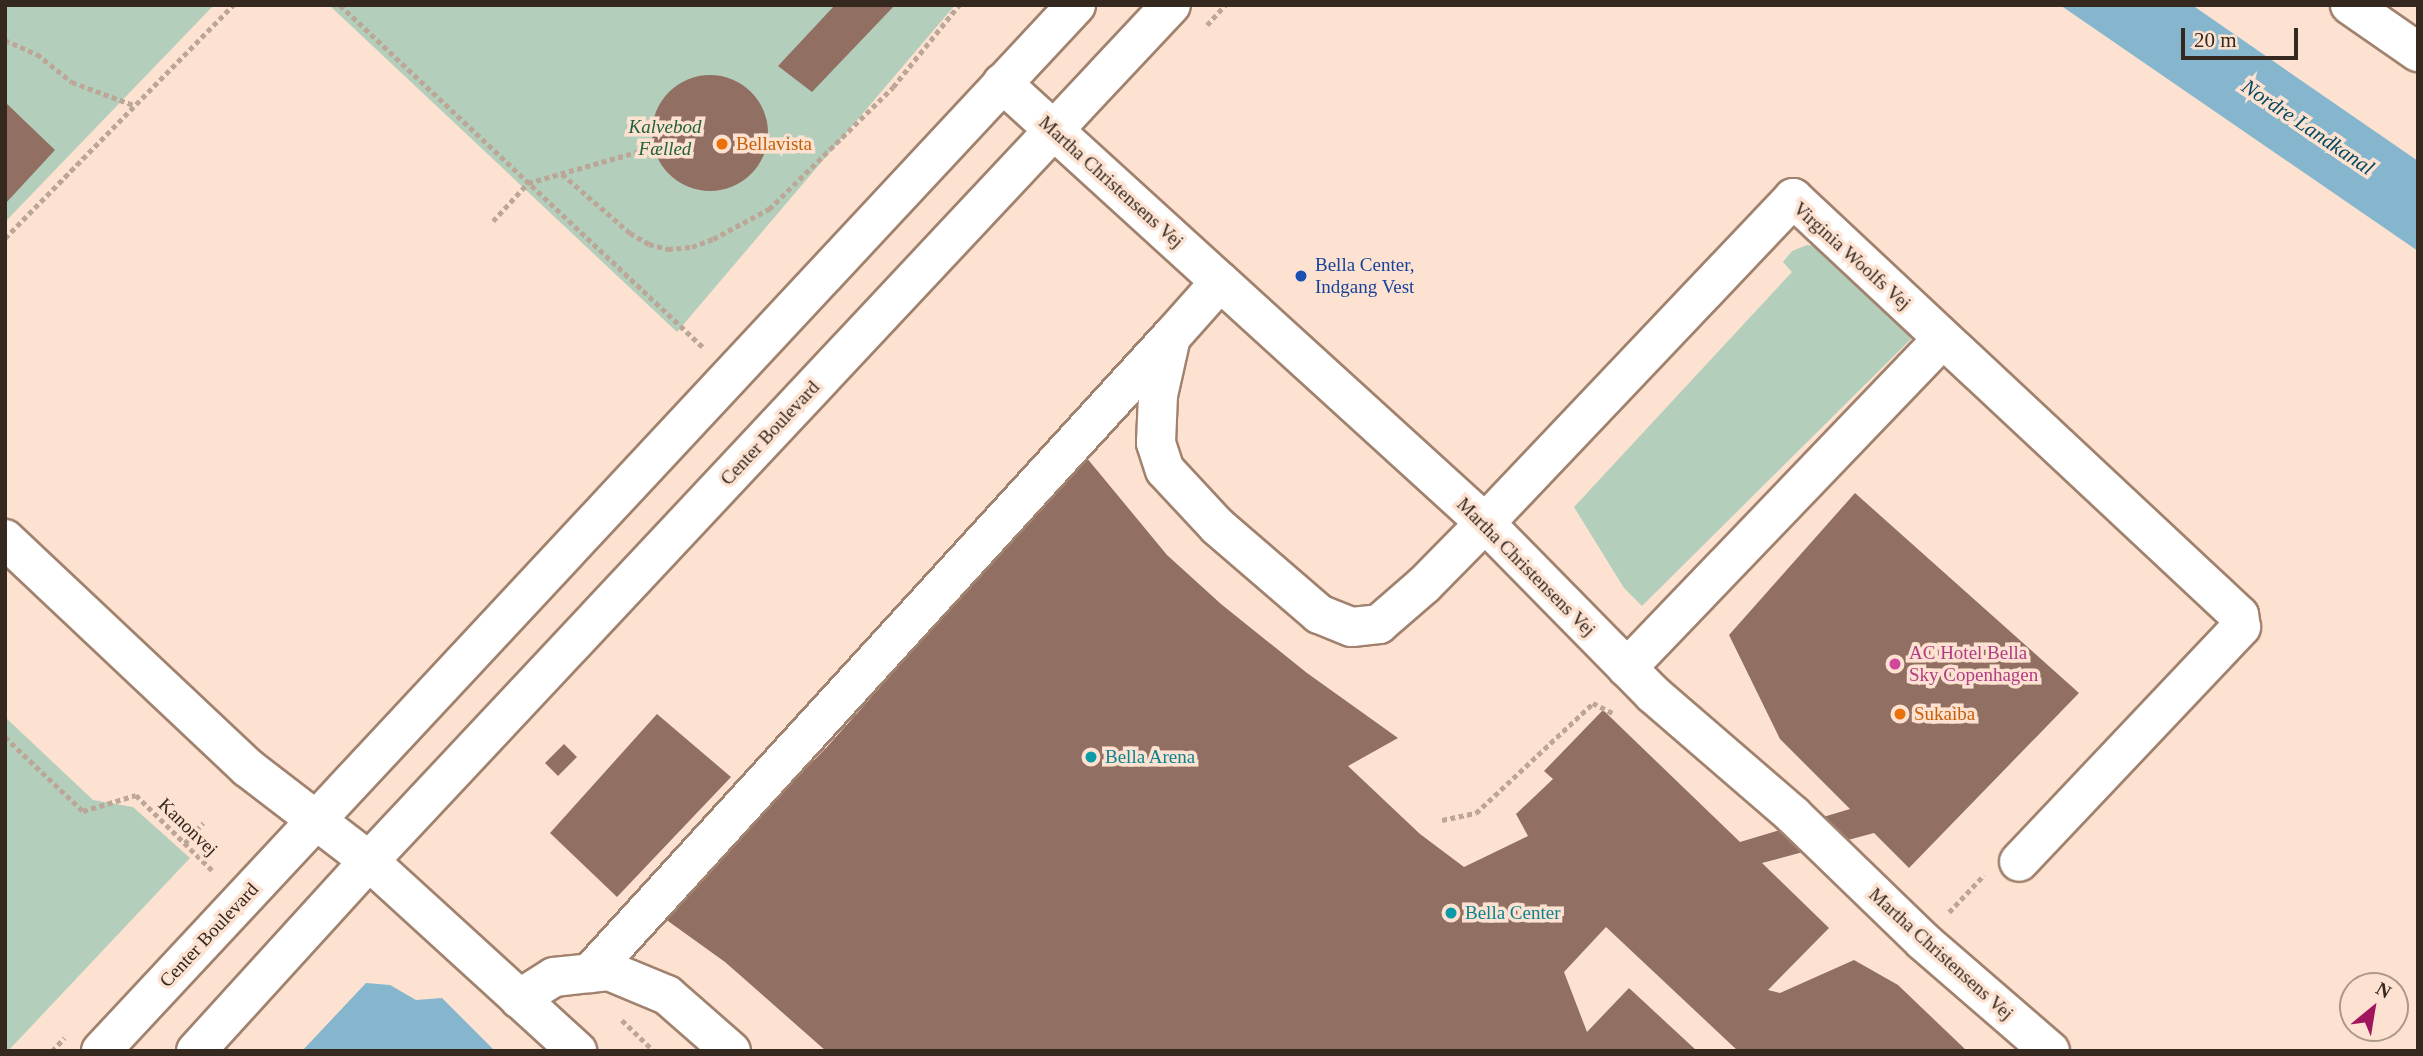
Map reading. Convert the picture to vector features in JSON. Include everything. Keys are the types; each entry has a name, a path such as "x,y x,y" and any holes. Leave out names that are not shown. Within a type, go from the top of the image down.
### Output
{"street":[{"name":"Center Boulevard","path":"101,1051 1076,5"},
{"name":"Center Boulevard","path":"195,1051 369,861 1171,5"},
{"path":"2350,5 2418,51"},
{"name":"Martha Christensens Vej","path":"1002,83 1485,523 1627,668 1793,815 1923,941 2050,1051"},
{"name":"Virginia Woolfs Vej","path":"1485,523 1793,198 2239,615 2241,627 2019,862"},
{"path":"590,973 1220,282"},
{"path":"1171,337 1158,395 1156,443 1165,470 1217,526 1319,614 1352,628 1379,624 1424,585 1485,523"},
{"path":"1627,668 1942,339"},
{"path":"5,539 248,768 369,861 577,1051"},
{"path":"519,999 554,978 609,971 667,995 731,1051"}],"path":[{"path":"5,237 233,5"},
{"path":"340,5 708,352"},
{"path":"562,174 630,233 649,244 668,249 692,247 713,239 769,209 893,87 959,5"},
{"path":"5,40 37,54 72,82 136,106"},
{"path":"493,221 528,183 647,149"},
{"path":"1442,820 1476,813 1594,703"},
{"name":"Kanonvej","path":"5,737 83,811 136,795 217,874"},
{"path":"185,843 203,823"},
{"path":"1923,941 2002,856 2019,862"}],"green space":[{"path":"5,5 214,5 5,222"},
{"name":"Kalvebod Fælled","path":"329,5 955,5 677,332"},
{"path":"1807,245 1820,246 1914,336 1642,606 1624,588 1574,507 1792,272 1783,262 1792,251"},
{"path":"5,717 93,800 133,807 190,858 8,1051 5,1051"}],"water":[{"name":"Nordre Landkanal","path":"2060,5 2192,5 2418,161 2418,251"},
{"path":"366,983 390,985 416,1000 442,998 495,1051 302,1051"}],"building":[{"path":"835,5 895,5 812,92 778,66"},
{"path":"710,75 732,80 751,92 763,111 768,133 763,155 751,174 732,186 710,191 688,186 669,174 657,155 652,133 657,111 669,92 688,80"},
{"path":"5,102 55,150 5,204"},
{"path":"1086,457 1167,555 1221,604 1307,673 1398,738 1348,766 1420,834 1464,867 1528,836 1516,814 1553,779 1544,771 1603,710 1740,842 1850,809 1780,739 1729,635 1855,493 2079,693 1909,868 1874,833 1762,863 1829,928 1768,990 1780,993 1854,960 1898,985 1967,1051 1738,1051 1606,927 1564,972 1587,1032 1629,988 1697,1051 826,1051 725,962 661,916 826,748"},
{"path":"657,714 731,777 617,897 550,833"},
{"path":"564,744 577,757 558,776 545,763"}],"place":[{"name":"Bellavista","path":"722,144"},
{"name":"Bella Center, Indgang Vest","path":"1301,276"},
{"name":"AC Hotel Bella Sky Copenhagen","path":"1895,664"},
{"name":"Sukaiba","path":"1900,714"},
{"name":"Bella Arena","path":"1091,757"},
{"name":"Bella Center","path":"1451,913"}]}
